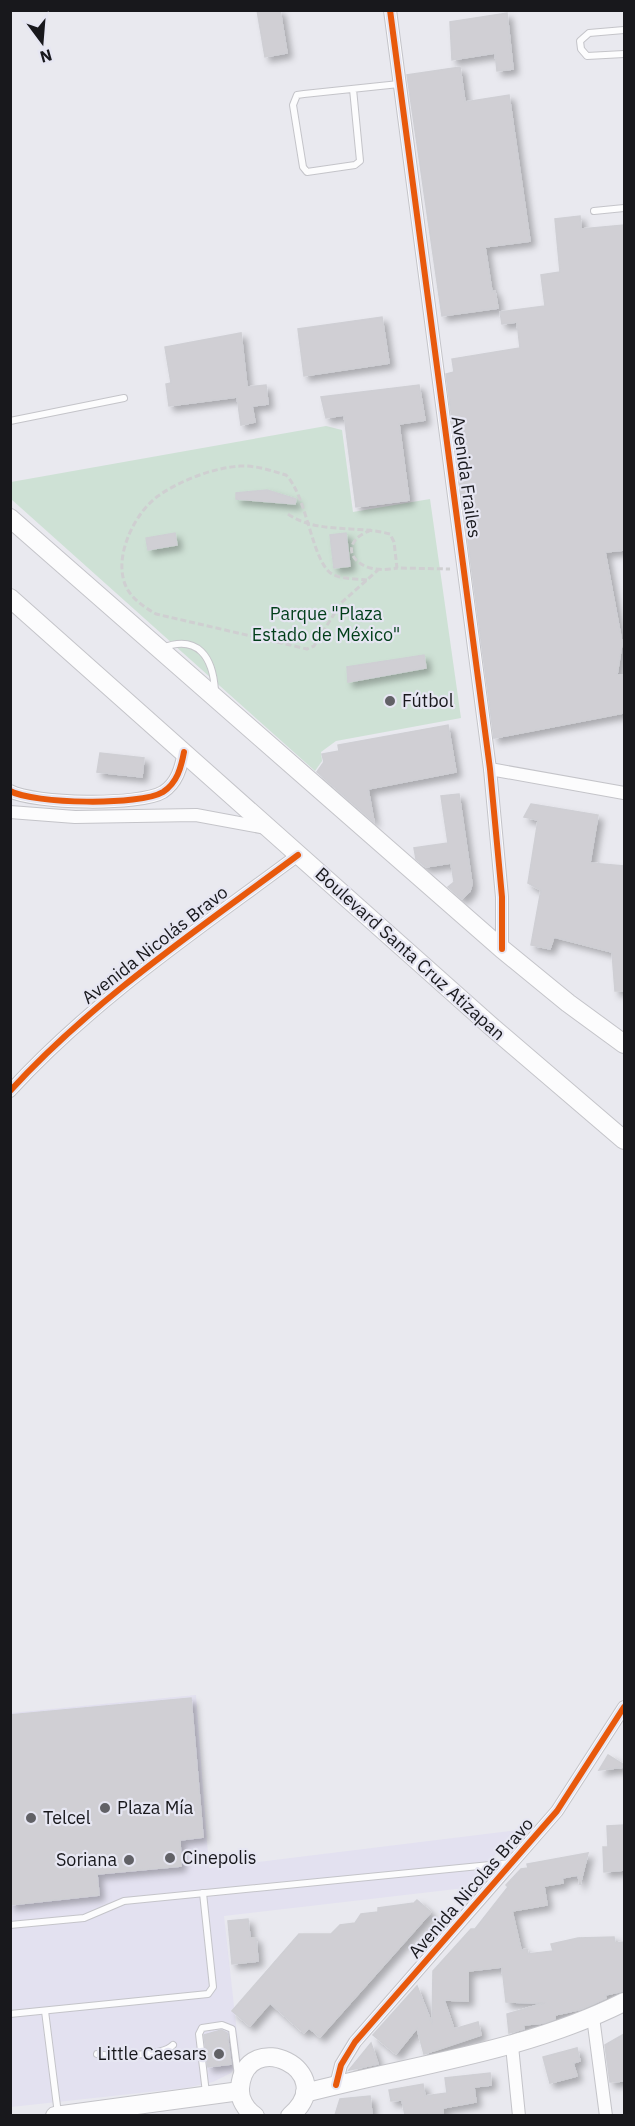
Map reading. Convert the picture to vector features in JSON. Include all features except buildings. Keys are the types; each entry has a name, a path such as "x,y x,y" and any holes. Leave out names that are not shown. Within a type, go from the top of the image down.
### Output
{"main road":[{"path":"10,518 502,949 568,1003 624,1044"},
{"name":"Boulevard Santa Cruz Atizapan","path":"10,598 492,1027 624,1140"},
{"path":"305,2093 512,2046 593,2017 624,2002"},
{"path":"255,2115 244,2104 241,2084 249,2066 260,2058 273,2056 286,2059 297,2067 304,2079 305,2093 295,2114"},
{"path":"57,2115 206,2095 241,2084"}],"street":[{"name":"Avenida Frailes","path":"390,10 490,769 502,897 502,949"},
{"path":"10,791 31,798 50,800 148,799 172,785 184,752"},
{"path":"490,769 624,793"},
{"path":"10,812 75,817 196,815 270,829"},
{"name":"Avenida Nicolás Bravo","path":"10,1091 112,995 298,855"},
{"name":"Avenida Nicolas Bravo","path":"336,2085 341,2065 355,2042 515,1862 557,1811 624,1707"},
{"path":"593,2017 606,2115"},
{"path":"512,2046 519,2115"}],"lane":[{"path":"624,30 589,33 580,41 581,49 587,56 624,54"},
{"path":"353,89 360,161 355,165 307,172 303,167 294,99 304,94 399,84"},
{"path":"594,211 624,208"},
{"path":"10,421 124,398"},
{"path":"159,648 186,642 206,657 214,676 215,697"},
{"path":"10,1925 84,1918 124,1901 515,1862"},
{"path":"10,2014 208,1994 213,1987 202,1893"},
{"path":"45,2011 57,2115"},
{"path":"206,2095 206,2075 203,2070 199,2034 202,2028 222,2025 232,2029 236,2071 241,2084"},
{"path":"97,2054 110,2057 139,2054 166,2050 173,2045"}],"path":[{"path":"367,580 336,577 329,572 320,558 299,491 286,475 242,466 218,470 186,480 157,496 140,514 125,547 122,576 132,596 142,606 156,614 299,650 314,646 341,603 367,580 378,570"},
{"path":"288,514 300,523 374,530 390,534 394,542 397,568"},
{"path":"374,530 359,535 352,552 358,564 378,570 463,569"}],"shaded area":[{"name":"Plaza Mía","path":"196,1695 209,1868 518,1830 465,1888 224,1916 240,2060 231,2073 213,2082 186,2088 11,2107 11,1713"}],"green space":[{"name":"Parque \"Plaza Estado de México\"","path":"326,426 342,430 353,512 430,499 461,718 336,741 321,752 322,761 315,771 11,499 11,482"}],"cycle path":[{"path":"390,10 490,769 502,897 502,949"},
{"path":"10,791 41,799 63,801 111,801 151,797 163,792 175,780 184,752"},
{"path":"10,1091 42,1057 112,995 298,855"},
{"path":"336,2085 341,2065 355,2042 557,1811 624,1707"}],"place":[{"name":"Fútbol","path":"390,701"},
{"name":"Plaza Mía","path":"105,1808"},
{"name":"Telcel","path":"31,1818"},
{"name":"Cinepolis","path":"170,1858"},
{"name":"Soriana","path":"129,1860"},
{"name":"Little Caesars","path":"219,2054"}]}
